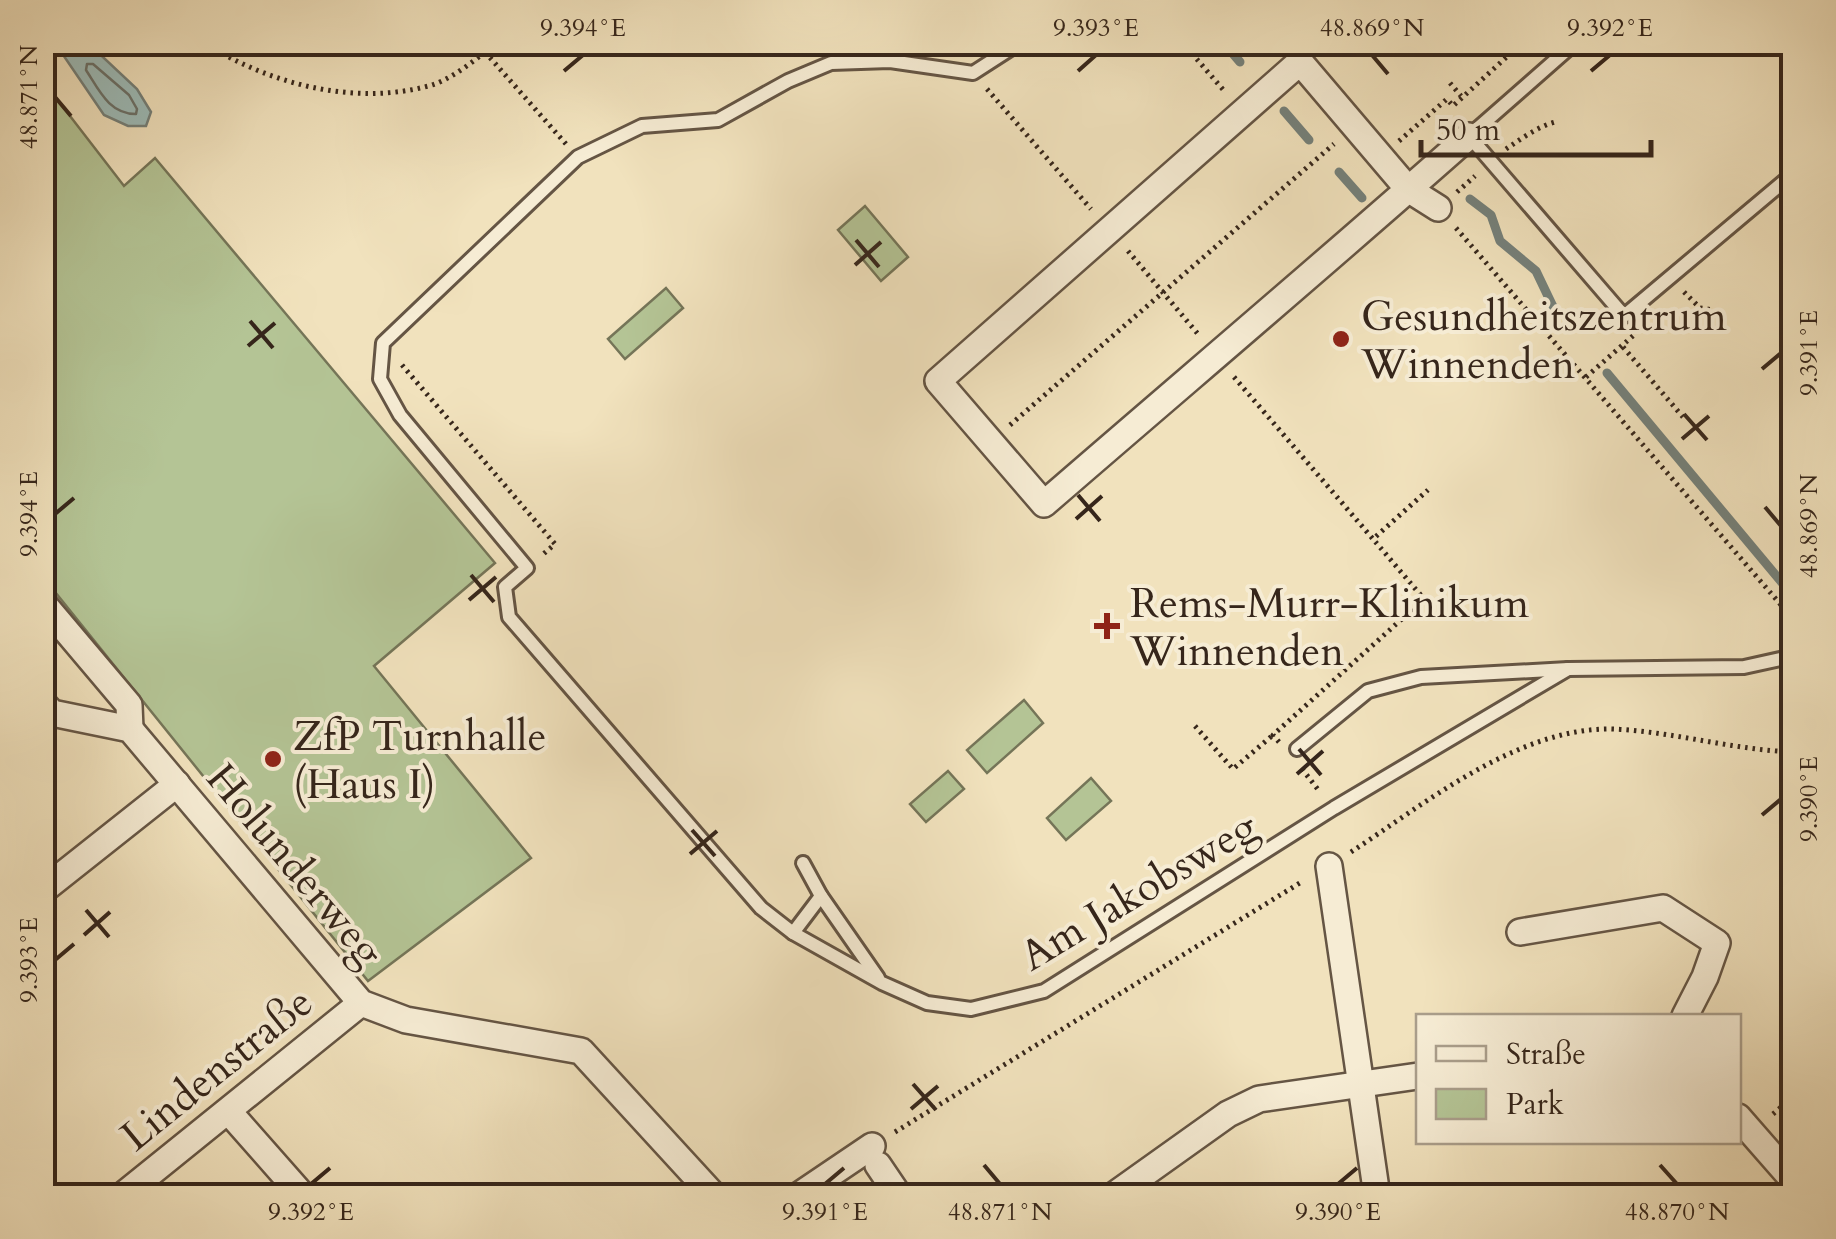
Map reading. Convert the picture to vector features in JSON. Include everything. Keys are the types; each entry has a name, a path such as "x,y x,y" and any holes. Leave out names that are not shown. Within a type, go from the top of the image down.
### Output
{"street":[{"path":"1438,208 1408,189 1300,62 938,381 1044,504 1408,189 1469,136"},
{"name":"Holunderweg","path":"42,602 129,705 130,729 361,1003 406,1020 581,1051 714,1196"},
{"path":"42,702 52,713 130,729"},
{"path":"42,891 177,784"},
{"path":"1329,866 1376,1196"},
{"path":"1520,932 1663,908 1716,942 1686,1014"},
{"name":"Lindenstraße","path":"122,1196 361,1003"},
{"path":"1113,1196 1228,1114 1258,1099 1416,1076"},
{"path":"229,1112 303,1196"},
{"path":"1741,1119 1794,1181"},
{"path":"798,1196 875,1156 899,1196"}],"lane":[{"path":"527,568 400,415 380,379 383,343 578,158 642,126 718,120 788,81 830,64 890,61 973,73 1021,42"},
{"path":"1576,42 1469,136 1624,316 1794,173"},
{"name":"Am Jakobsweg","path":"527,568 505,587 508,617 761,908 793,932 882,984 926,1003 971,1009 1044,991 1334,808 1568,669"},
{"path":"1297,749 1368,691 1421,677 1568,669 1744,667 1794,656"},
{"path":"803,862 820,896 882,984"},
{"path":"793,932 820,896"}],"path":[{"path":"202,42 233,62 281,79 343,92 390,92 436,84 497,42"},
{"path":"1182,42 1243,112"},
{"path":"1381,156 1447,99 1452,106 1524,42"},
{"path":"486,52 578,158"},
{"path":"973,73 1372,539 1428,490"},
{"path":"1450,83 1462,97"},
{"path":"991,442 1355,126"},
{"path":"1438,208 1794,620"},
{"path":"1673,302 1685,291 1700,308 1714,310"},
{"path":"1586,377 1637,332"},
{"path":"383,343 555,544 527,568"},
{"path":"1623,346 1683,417"},
{"path":"1196,726 1232,769 1273,735"}],"green space":[{"path":"43,81 124,186 155,158 495,563 374,666 531,858 368,981 43,577"},
{"path":"865,206 908,257 881,281 838,230"},
{"path":"666,288 683,308 625,359 608,339"},
{"path":"1024,700 1043,723 987,773 967,750"},
{"path":"948,771 964,789 926,822 910,804"},
{"path":"1091,778 1111,801 1066,840 1047,818"}],"water":[{"path":"55,43 88,43 137,89 151,112 146,126 128,126 104,115"}],"waterway":[{"path":"1223,42 1240,62"},
{"path":"1284,111 1309,140"},
{"path":"1339,172 1362,198"},
{"path":"1470,199 1491,215 1500,241 1536,271 1557,315"},
{"path":"1607,373 1794,597"}],"place":[{"name":"Gesundheitszentrum Winnenden","path":"1341,339"},
{"name":"Rems-Murr-Klinikum Winnenden","path":"1107,626"},
{"name":"ZfP Turnhalle (Haus I)","path":"273,759"}]}
